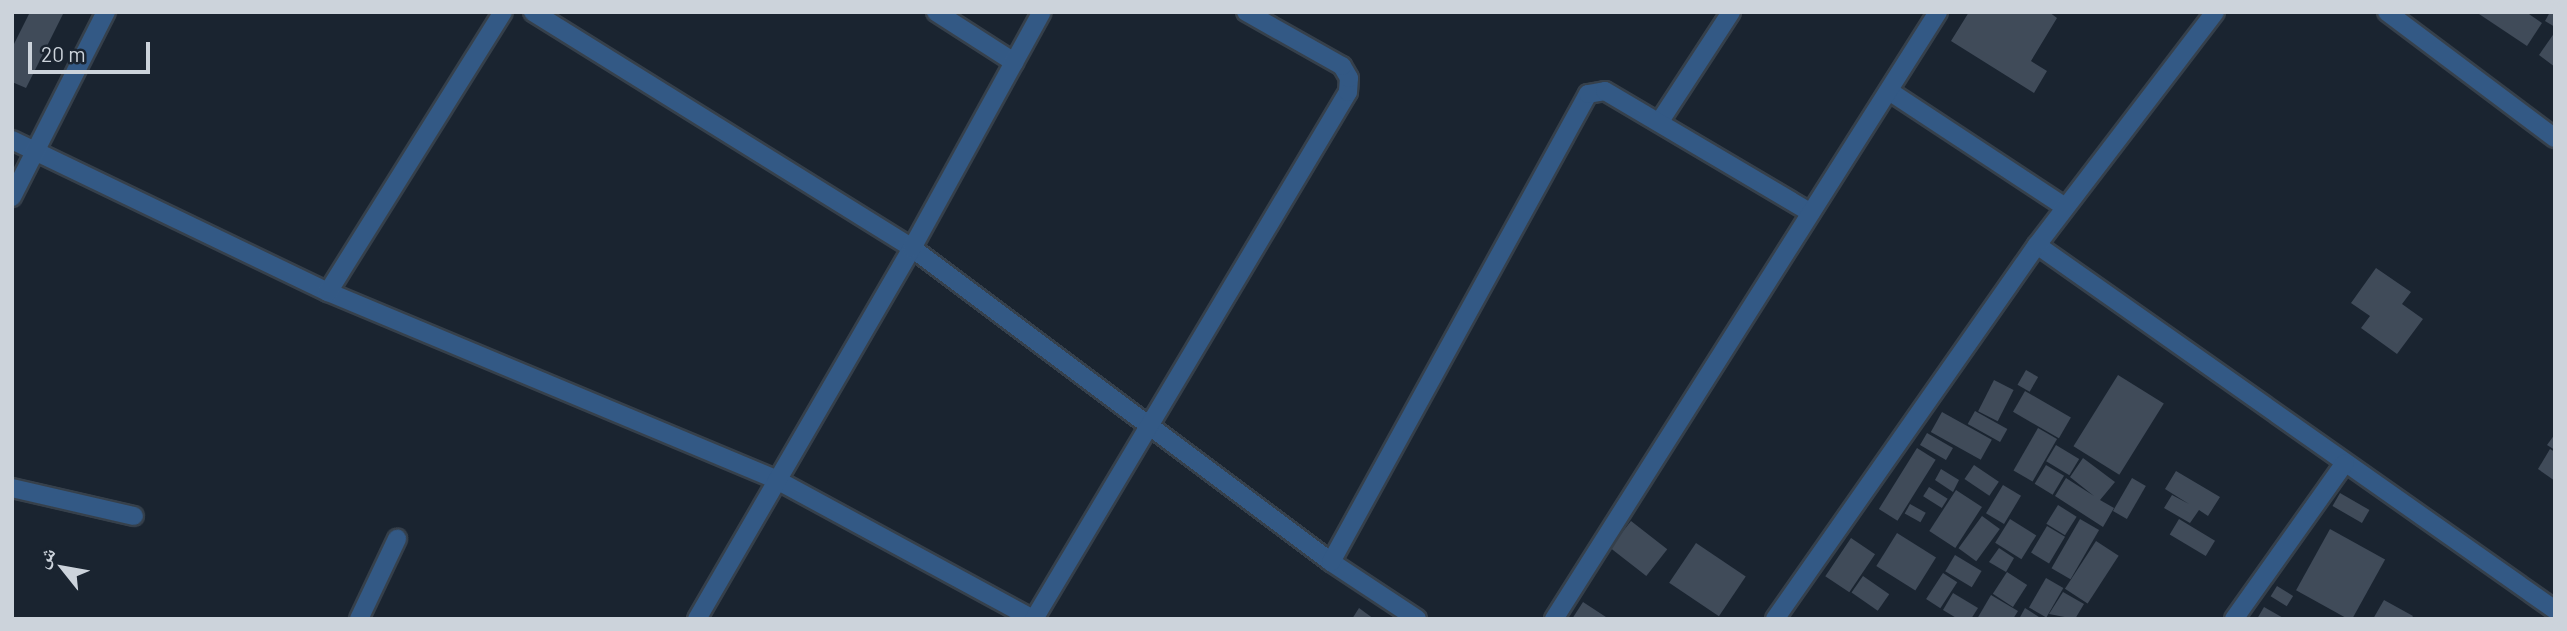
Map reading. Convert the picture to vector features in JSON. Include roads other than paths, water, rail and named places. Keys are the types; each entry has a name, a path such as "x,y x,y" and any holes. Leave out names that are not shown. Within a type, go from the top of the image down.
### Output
{"street":[{"path":"12,197 106,12"},
{"path":"328,292 503,12"},
{"path":"533,12 912,248 1331,562 1417,619"},
{"path":"936,12 1014,62"},
{"path":"697,619 912,248 1042,12"},
{"path":"12,140 328,292 777,480 1033,619 1348,92 1349,78 1342,66 1246,12"},
{"path":"1660,121 1731,12"},
{"path":"1554,619 1938,12"},
{"path":"1775,619 2065,207 2215,12"},
{"path":"2387,12 2555,138"},
{"path":"1331,562 1588,94 1605,91 1660,121 1811,213"},
{"path":"1889,91 2065,207"},
{"path":"2038,245 2555,610"},
{"path":"2234,619 2345,463"},
{"path":"12,488 134,516"},
{"path":"359,619 397,539"}]}
